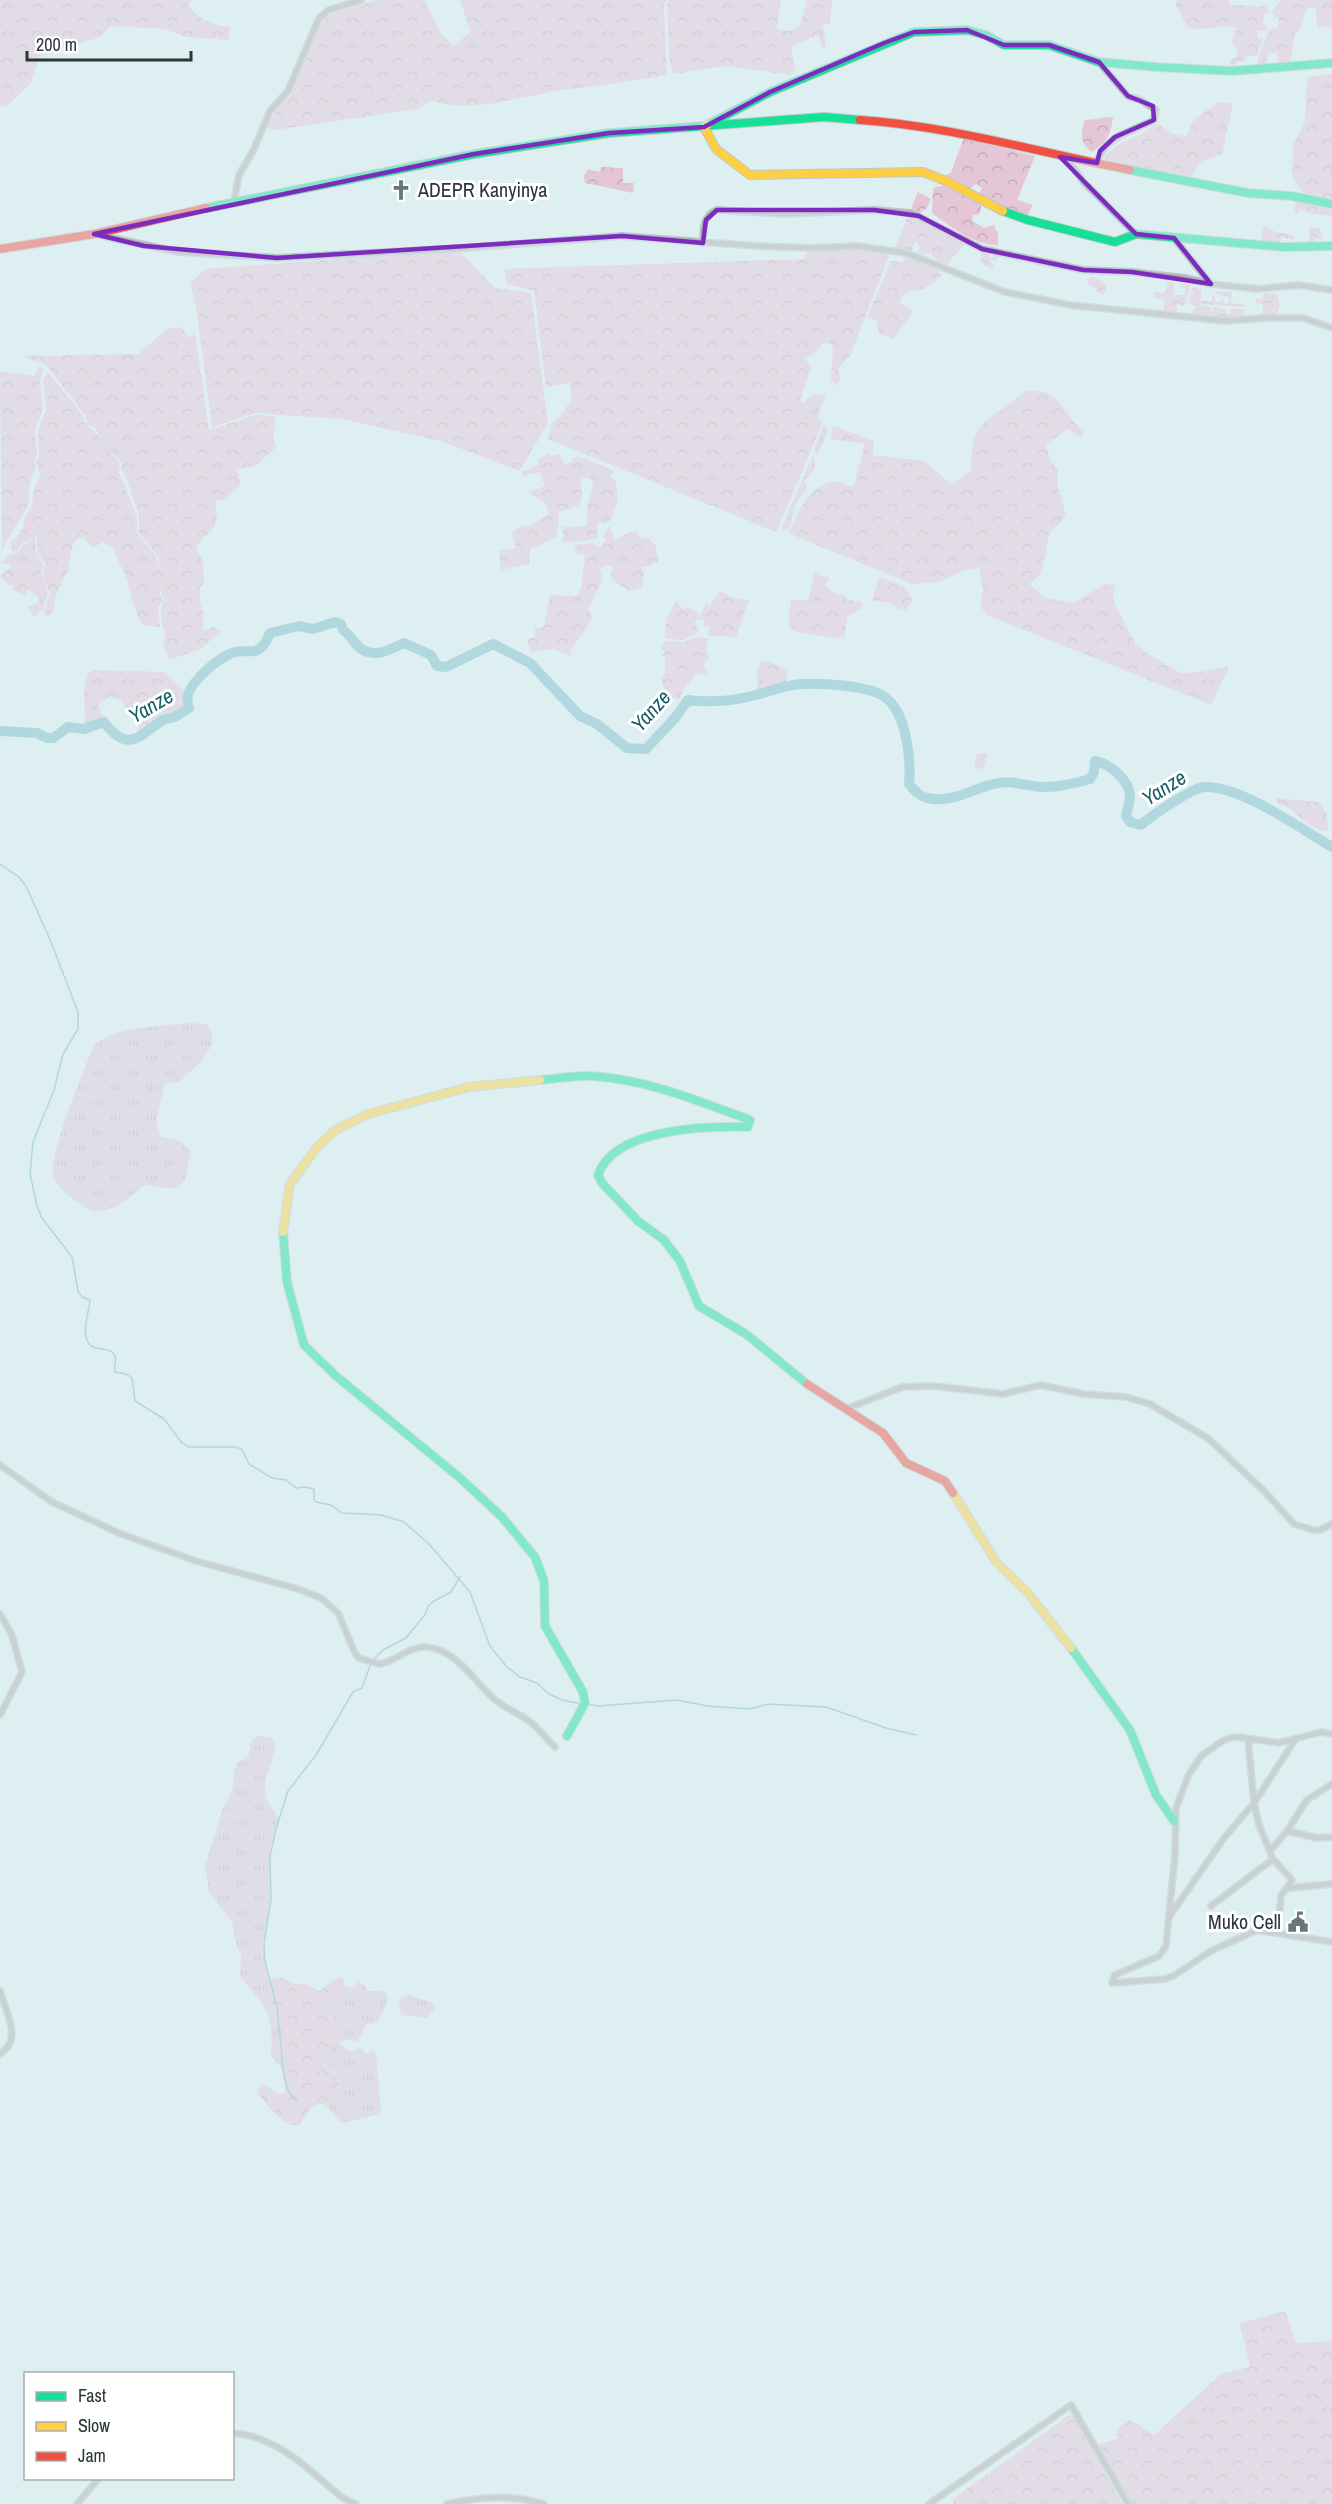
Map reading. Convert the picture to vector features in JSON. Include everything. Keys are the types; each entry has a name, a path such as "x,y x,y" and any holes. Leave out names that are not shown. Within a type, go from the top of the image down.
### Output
{"main road":[{"path":"704,127 770,92 914,32 967,30 986,35 1004,45 1049,45 1100,62 1232,71 1332,63"},
{"path":"0,249 94,234 234,201 486,152 609,133 824,117 864,119 941,130 1066,158 1248,193 1291,196 1332,204"},
{"path":"704,127 716,149 750,175 923,172 991,206 1028,220 1115,242 1136,234 1284,247 1332,246"},
{"path":"567,1736 585,1703 583,1692 545,1626 544,1581 535,1557 502,1517 460,1478 336,1376 304,1344 287,1282 283,1238 285,1205 290,1184 317,1147 337,1129 368,1114 469,1087 590,1076 629,1081 674,1092 744,1116 751,1122 748,1127 705,1126 633,1141 611,1153 602,1163 598,1175 602,1183 638,1221 664,1240 680,1261 699,1306 746,1334 814,1390 883,1433 906,1463 945,1481 997,1563 1028,1593 1088,1669 1130,1730 1156,1795 1174,1821"}],"street":[{"path":"234,201 239,175 254,149 270,111 288,92 319,18 329,10 361,0"},
{"path":"1097,163 1100,151 1105,145 1116,137 1154,120 1156,110 1125,93 1100,62"},
{"path":"1066,158 1084,182 1136,234"},
{"path":"703,243 706,220 711,213 717,210 783,214 874,210 911,213 982,249 1083,270 1132,272 1258,289 1298,285 1332,290"},
{"path":"94,234 178,252 277,258 466,248 622,236 803,248 857,246 924,258 973,282 1049,302 1226,321 1303,318 1332,328"},
{"path":"1174,238 1211,284"},
{"path":"846,1409 902,1387 934,1386 1004,1394 1041,1385 1083,1394 1126,1397 1150,1404 1209,1439 1265,1492 1294,1524 1313,1530 1320,1530 1332,1524"},
{"path":"0,1465 52,1502 122,1534 196,1561 298,1589 321,1598 338,1612 359,1658 379,1664 418,1648 440,1650 461,1665 511,1712 530,1721 555,1748"},
{"path":"0,1614 12,1635 22,1672 0,1715"},
{"path":"1332,1734 1321,1732 1303,1735 1295,1740 1279,1743 1230,1738 1201,1756 1182,1789 1176,1808 1166,1946 1159,1956 1115,1975 1113,1983 1165,1979 1211,1951 1250,1932 1270,1932 1332,1942"},
{"path":"1248,1739 1254,1803 1259,1825 1274,1859 1290,1876 1292,1883 1281,1896 1279,1918 1270,1932"},
{"path":"1167,1919 1217,1846 1254,1803 1295,1740"},
{"path":"1270,1851 1287,1832 1307,1800 1332,1784"},
{"path":"1287,1832 1317,1838 1332,1837"},
{"path":"1211,1906 1274,1859"},
{"path":"1288,1888 1332,1884"},
{"path":"0,1991 13,2036 10,2046 0,2054"},
{"path":"929,2504 1071,2405 1128,2504"},
{"path":"234,2433 253,2435 281,2448 335,2493 356,2504"},
{"path":"77,2504 97,2480"},
{"path":"447,2504 482,2496 526,2499 544,2504"}],"highlighted area":[{"path":"967,30 1004,45 1049,45 1099,62 1128,96 1153,106 1154,120 1115,137 1100,151 1097,163 1060,157 1136,234 1174,238 1211,284 1132,272 1083,270 982,249 919,216 874,210 717,210 706,220 703,243 622,236 277,258 144,246 94,234 474,154 609,133 704,127 770,92 884,43 914,32"}],"green space":[{"path":"0,0 190,0 188,6 197,15 212,23 230,27 229,40 186,37 165,29 111,26 99,37 39,57 31,83 6,107 0,105"},
{"path":"382,0 424,0 441,33 453,46 471,32 460,0 667,0 664,6 667,75 556,91 494,103 462,106 433,101 417,109 275,130 267,128 278,107 291,95 323,17 364,3"},
{"path":"669,0 781,0 777,29 790,31 800,26 807,0 833,0 829,24 823,25 826,48 822,48 818,35 791,46 795,67 791,75 725,66 673,74 669,57 667,5"},
{"path":"1178,0 1230,0 1230,6 1268,5 1269,13 1264,15 1263,24 1267,26 1266,30 1257,31 1258,38 1263,39 1257,56 1246,56 1245,61 1230,66 1230,60 1238,53 1231,42 1237,27 1188,28 1175,3"},
{"path":"1281,0 1332,0 1332,30 1330,26 1318,28 1315,8 1310,7 1305,12 1301,28 1295,33 1290,63 1279,63 1277,53 1269,53 1265,67 1257,68 1257,61 1269,30 1278,28 1279,19 1272,11"},
{"path":"1332,74 1332,202 1305,196 1292,177 1293,145 1305,122 1307,77"},
{"path":"1219,102 1233,104 1222,154 1200,162 1192,176 1142,169 1104,159 1119,144 1159,124 1172,133 1187,136 1193,120"},
{"path":"1113,117 1107,137 1092,152 1082,138 1085,120"},
{"path":"964,138 1035,156 1017,200 1033,205 1027,216 999,206 979,195 982,188 976,184 970,189 944,177 951,172"},
{"path":"601,167 623,168 623,183 634,183 633,193 585,183 584,176 588,169 599,172"},
{"path":"946,185 981,203 981,211 978,215 973,215 972,221 984,228 994,225 998,235 998,245 972,239 932,213 933,188"},
{"path":"918,192 931,199 926,209 918,214 910,211"},
{"path":"1298,199 1332,208 1332,217 1300,209 1297,214 1294,208"},
{"path":"908,215 921,218 966,243 946,265 939,263 931,253 917,254 920,246 916,242 912,251 895,248"},
{"path":"1263,226 1276,232 1290,234 1294,237 1293,240 1282,237 1280,244 1261,242"},
{"path":"1310,227 1319,228 1323,234 1321,240 1317,237 1315,243 1307,244 1311,236 1308,231"},
{"path":"844,248 881,251 889,256 850,356 838,368 841,378 838,386 831,380 833,347 830,343 822,344 816,352 805,359 811,367 800,401 804,403 813,394 826,396 819,410 819,419 823,422 776,532 548,439 552,423 562,414 572,398 569,383 546,387 534,291 507,284 504,269 804,259 807,253"},
{"path":"458,250 495,288 531,293 548,424 519,471 441,441 341,419 255,413 212,427 196,306 190,283 206,269"},
{"path":"982,251 989,252 990,258 999,255 995,262 992,259 990,261 994,266 992,269 988,265 984,266 980,260"},
{"path":"907,256 939,269 941,276 929,286 902,297 899,302 914,311 893,339 879,334 877,321 867,318 891,261 902,262"},
{"path":"1094,277 1107,285 1102,295 1097,289 1088,286 1087,279"},
{"path":"1167,282 1174,283 1173,295 1184,295 1186,288 1180,287 1181,283 1190,285 1185,306 1177,304 1176,314 1164,313 1164,299 1153,298 1154,292 1166,293"},
{"path":"1192,288 1201,289 1201,300 1211,302 1213,295 1215,301 1221,302 1222,299 1228,304 1229,297 1216,294 1217,291 1232,292 1231,303 1245,305 1245,307 1200,305 1211,307 1212,313 1214,307 1226,310 1226,313 1230,314 1231,309 1244,309 1243,319 1192,317 1196,306 1188,303"},
{"path":"1264,293 1277,294 1280,305 1277,314 1291,314 1290,317 1263,317 1263,304 1255,303 1256,299 1262,299"},
{"path":"182,327 188,338 195,334 209,430 256,415 276,417 273,438 276,447 257,465 237,470 241,484 225,500 215,501 216,521 212,530 196,550 203,560 204,583 200,588 200,602 204,615 202,631 213,627 222,631 200,649 169,660 163,643 166,635 162,626 161,607 164,598 161,594 160,581 160,594 163,598 158,608 160,627 142,625 114,549 104,542 91,547 85,539 78,538 75,541 54,610 47,616 44,613 50,592 44,582 43,568 46,565 37,552 37,535 20,545 18,551 12,551 11,541 18,537 24,524 23,520 32,506 34,488 41,476 36,463 39,456 38,432 46,409 43,380 48,372 75,404 87,426 96,433 109,450 94,427 88,425 74,400 46,365 21,356 138,354 167,329","holes":["109,450 122,463 121,470 126,477 139,515 139,533 159,557 159,568 157,557 137,533 137,517 119,472 120,463"]},
{"path":"40,366 43,369 40,383 43,409 35,430 37,455 34,463 36,469 31,477 28,506 2,549 0,371 34,376"},
{"path":"1027,390 1039,391 1055,398 1084,433 1081,438 1068,429 1046,444 1051,462 1058,470 1058,487 1066,515 1050,532 1041,574 1029,584 1046,598 1072,603 1112,583 1115,587 1113,600 1136,645 1146,653 1181,673 1201,672 1229,666 1211,705 987,615 980,606 983,589 979,568 965,570 939,582 912,584 788,533 806,501 818,488 837,482 853,487 865,444 830,439 833,426 874,441 873,455 924,461 952,485 972,469 974,440 979,429"},
{"path":"824,424 828,431 817,456 814,450"},
{"path":"549,454 551,456 560,454 561,460 566,464 572,462 573,458 581,457 615,471 611,475 615,480 618,500 611,519 607,523 598,522 597,539 563,543 563,527 587,526 587,507 593,481 587,477 581,479 582,498 579,505 559,512 557,537 530,549 529,564 501,570 499,551 516,548 512,533 523,525 528,527 549,514 545,503 528,492 545,486 540,472 522,476 522,471 539,464 538,459"},
{"path":"813,455 814,469 804,480 807,485 806,490 796,503 789,528 785,531 781,530"},
{"path":"609,526 615,540 630,532 637,532 641,539 648,537 655,545 659,560 649,566 641,567 644,574 642,587 629,591 613,580 612,567 605,565 600,569 603,579 588,610 593,616 570,651 571,656 554,649 532,652 527,640 535,637 535,628 544,627 550,595 577,596 581,588 585,555 576,553 575,545 593,543 597,547 602,546 606,539 603,537"},
{"path":"35,537 36,552 43,566 41,573 48,593 43,611 33,616 28,607 38,603 39,598 27,589 25,595 13,590 13,586 0,576 11,567 11,565 1,563 6,556 19,552 21,547"},
{"path":"815,572 819,576 830,577 825,586 835,593 843,595 846,599 857,602 859,600 864,606 847,617 844,639 800,633 789,626 789,610 792,600 808,600"},
{"path":"879,577 904,586 913,599 906,610 897,608 888,602 872,601"},
{"path":"720,591 734,598 749,600 736,637 708,636 709,626 697,619 694,624 698,627 698,633 681,640 665,638 666,620 676,600 684,611 687,607 699,613 699,619 706,603 710,606"},
{"path":"695,638 708,638 706,649 709,658 703,665 709,676 696,673 679,700 674,698 667,700 661,678 665,673 665,657 662,655 665,652 661,649 665,641 683,642"},
{"path":"761,660 788,671 785,685 758,694 757,672"},
{"path":"95,670 165,672 183,690 185,705 173,714 163,713 152,726 135,737 142,716 130,715 121,700 110,697 98,705 104,718 85,725 84,690 88,673"},
{"path":"977,754 988,754 983,769 974,768"},
{"path":"1275,798 1319,802 1327,815 1328,831 1314,827 1278,803"},
{"path":"191,1023 206,1024 212,1033 212,1045 202,1061 179,1082 165,1084 156,1120 160,1136 180,1141 191,1151 185,1180 176,1189 145,1185 116,1206 92,1212 61,1188 54,1178 53,1168 68,1113 94,1045 127,1030"},
{"path":"260,1736 271,1738 276,1744 265,1789 266,1797 279,1818 270,1857 271,1899 264,1944 265,1961 277,2007 284,2075 271,2056 271,2029 266,2012 240,1976 241,1954 236,1945 232,1922 209,1893 205,1866 222,1811 233,1788 234,1770 238,1762 248,1758 252,1738"},
{"path":"280,1977 295,1984 305,1984 319,1991 339,1977 344,1980 339,2000 329,2000 322,2005 334,2014 335,2021 333,2041 324,2062 324,2069 341,2076 335,2095 330,2100 311,2107 300,2125 288,2123 282,2119 269,2107 257,2090 263,2084 278,2094 285,2093 277,2007 269,1980"},
{"path":"358,1982 362,1983 368,1991 383,1991 388,1995 386,2005 378,2022 366,2025 358,2041 343,2040 339,2043 349,2051 359,2048 366,2054 371,2050 376,2053 381,2110 379,2114 343,2123 328,2108 317,2103 330,2100 339,2087 338,2073 324,2069 331,2011 322,2005 343,1991 343,1985 351,1988"},
{"path":"409,1995 432,2003 435,2009 427,2018 401,2015 399,2005 401,1998"},
{"path":"1285,2311 1296,2343 1332,2341 1332,2504 1130,2504 1097,2445 1117,2439 1118,2428 1130,2420 1154,2435 1221,2374 1250,2367 1240,2323"},
{"path":"1072,2413 1122,2504 953,2504 953,2499"}],"waterway":[{"name":"Yanze","path":"0,731 37,733 53,738 68,727 84,729 104,722 112,732 120,737 127,740 133,739 163,720 174,717 189,708 188,694 195,682 226,656 235,652 258,650 265,644 270,633 299,626 313,629 335,622 341,624 343,630 361,649 367,652 380,652 404,643 431,655 437,666 446,667 493,644 530,663 580,716 597,724 627,748 646,749 675,718 688,700 730,700 801,684 845,686 869,690 886,698 893,705 899,715 906,738 909,784 924,797 952,798 1005,782 1038,787 1068,784 1090,779 1094,772 1095,761 1113,769 1127,785 1130,802 1126,816 1130,822 1141,825 1190,792 1204,787 1219,788 1252,800 1332,847"},
{"path":"0,864 19,877 26,886 78,1012 78,1029 63,1054 54,1090 33,1142 30,1174 42,1218 72,1257 78,1291 82,1297 90,1300 85,1334 90,1345 114,1354 115,1372 132,1378 135,1401 164,1419 182,1443 189,1447 242,1449 249,1464 272,1478 286,1480 296,1488 314,1489 316,1502 331,1505 342,1513 381,1515 404,1522 429,1544 470,1592 490,1646 507,1667 520,1677 537,1683 549,1694 562,1700 582,1704"},
{"path":"375,1658 383,1650 406,1638 424,1616 429,1605 451,1592 460,1577"},
{"path":"295,2100 288,2090 284,2076 277,2007 265,1961 264,1944 271,1899 270,1857 288,1791 316,1755 353,1692 362,1688 370,1666"},
{"path":"587,1704 598,1706 677,1700 707,1706 750,1709 768,1704 826,1707 886,1728 916,1735"}],"traffic: fast":[{"path":"707,125 770,92 914,32 967,30 986,35 1004,45 1049,45 1099,62 1156,67 1232,71 1332,63"},
{"path":"206,208 474,154 609,133 824,117 860,120"},
{"path":"1130,170 1248,193 1291,196 1332,204"},
{"path":"1003,211 1028,220 1115,242 1136,234 1284,247 1332,246"},
{"path":"540,1080 585,1076 632,1081 672,1092 750,1120 748,1127 686,1129 641,1139 622,1148 607,1159 598,1175 602,1183 638,1221 664,1240 680,1261 699,1306 746,1334 807,1384"},
{"path":"283,1232 287,1282 304,1345 336,1376 460,1478 502,1517 535,1557 544,1581 545,1626 583,1692 585,1703 567,1736"},
{"path":"1071,1648 1130,1730 1156,1795 1174,1821"}],"traffic: slow":[{"path":"707,125 704,127 716,149 750,175 923,172 946,181 1003,211"},
{"path":"283,1232 290,1184 317,1147 337,1129 368,1114 469,1087 540,1080"},
{"path":"953,1493 997,1563 1028,1593 1071,1648"}],"traffic: jam":[{"path":"860,120 962,134 1130,170"},
{"path":"0,249 94,234 206,208"},
{"path":"807,1384 883,1433 906,1463 945,1481 953,1493"}],"place":[{"name":"ADEPR Kanyinya","path":"401,190"},
{"name":"Muko Cell","path":"1298,1922"}]}
